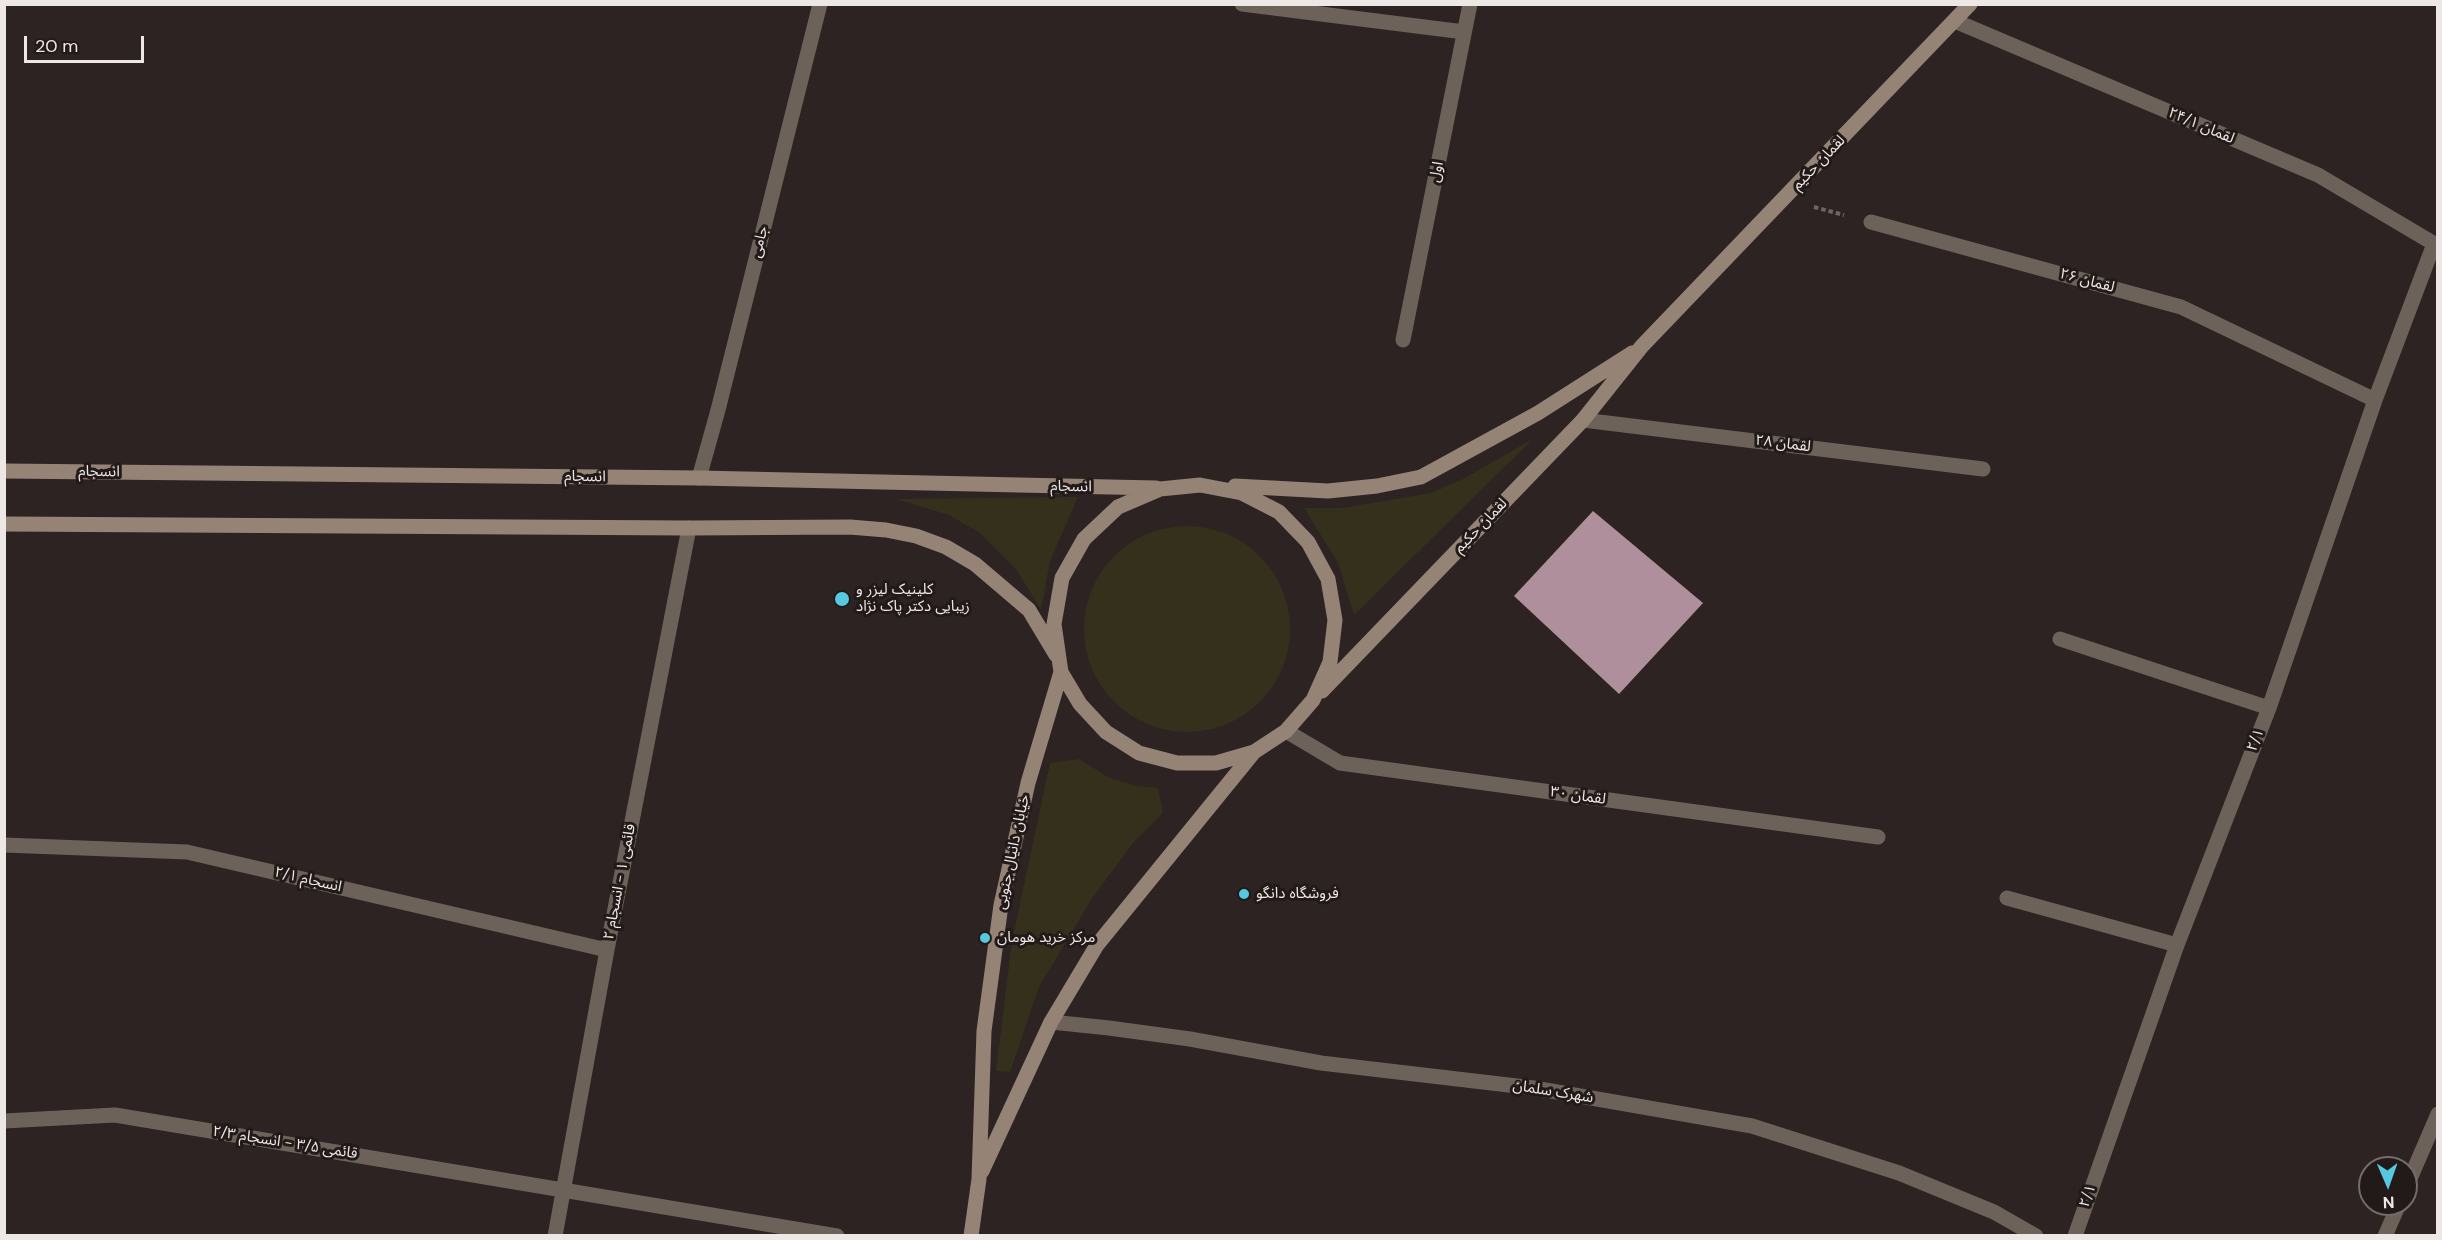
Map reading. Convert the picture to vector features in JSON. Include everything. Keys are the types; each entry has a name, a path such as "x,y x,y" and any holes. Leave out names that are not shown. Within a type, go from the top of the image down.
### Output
{"main road":[{"name":"لقمان حکیم","path":"1313,700 1583,420 1642,346 1971,4"},
{"name":"لقمان حکیم","path":"1200,485 1328,491 1377,486 1421,477 1538,413 1642,346"},
{"name":"انسجام","path":"4,471 699,478 1165,489"},
{"path":"4,524 850,527 916,536 946,547 975,564 1029,610 1080,704 1106,732 1139,753 1177,763 1216,763 1254,752 1286,731 1313,700 1330,662 1335,620 1328,579 1308,542 1279,512 1242,493 1200,485 1165,489 1118,507 1084,538 1062,578 1054,624 1060,666"},
{"name":"خیابان دانیال جنوبی","path":"971,1236 979,1179 984,1031 1001,904 1028,783 1060,666"},
{"name":"خیابان دانیال جنوبی","path":"979,1179 1051,1022 1097,945 1254,752"}],"street":[{"name":"جامی","path":"699,478 820,4"},
{"path":"1242,4 1464,32"},
{"name":"اول","path":"1403,340 1470,4"},
{"name":"لقمان ۲۴/۱","path":"1955,21 2318,176 2436,245"},
{"name":"لقمان ۲۶","path":"1871,222 2181,307 2375,400"},
{"name":"۲/۱","path":"2074,1236 2177,945 2269,708 2375,400 2436,245"},
{"name":"لقمان ۲۸","path":"1583,420 1983,469"},
{"name":"قائمی ۱ - انسجام ۲","path":"555,1236 607,950 689,528"},
{"path":"2060,639 2269,708"},
{"name":"لقمان ۳۰","path":"1286,731 1340,763 1878,837"},
{"name":"انسجام ۲/۱","path":"4,846 187,852 607,950"},
{"path":"2007,898 2177,945"},
{"name":"شهرک سلمان","path":"1051,1022 1190,1039 1321,1063 1534,1088 1752,1126 1899,1173 1994,1212 2036,1236"},
{"path":"2418,1160 2438,1114"},
{"name":"قائمی ۳/۵ - انسجام ۲/۳","path":"4,1121 115,1115 837,1236"},
{"path":"2385,1236 2394,1216"}],"path":[{"path":"1784,199 1871,222"}],"shaded area":[{"path":"1534,438 1354,615 1338,563 1304,508 1342,508 1431,493 1465,478"},
{"path":"1078,497 1050,561 1041,610 1016,569 980,533 949,515 896,499"},
{"path":"1177,526 1197,526 1227,533 1253,549 1267,563 1283,589 1290,629 1283,669 1267,695 1253,709 1227,725 1197,732 1177,732 1147,725 1121,709 1107,695 1091,669 1084,639 1084,619 1091,589 1107,563 1121,549 1147,533"},
{"path":"1079,759 1108,777 1136,786 1158,788 1163,813 1133,843 1091,900 1039,987 1010,1072 996,1071 1012,941 1050,763"}],"building":[{"path":"1593,511 1703,603 1619,694 1514,596"}],"place":[{"name":"کلینیک لیزر و زیبایی دکتر پاک نژاد","path":"842,599"},
{"name":"فروشگاه دانگو","path":"1244,894"},
{"name":"مرکز خرید هومان","path":"985,938"}]}
